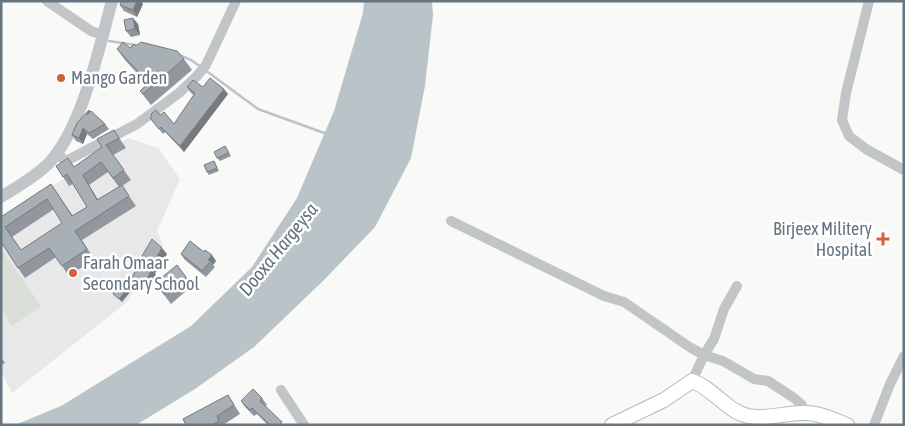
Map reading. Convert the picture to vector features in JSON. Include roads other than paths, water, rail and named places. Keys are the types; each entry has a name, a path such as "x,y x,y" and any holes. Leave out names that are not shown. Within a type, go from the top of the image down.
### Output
{"main road":[{"path":"612,425 664,400 692,381 702,384 731,407 746,415 766,417 806,412 847,425"}],"street":[{"path":"47,1 91,31 103,35"},
{"path":"1,197 31,178 57,154 80,106 112,1"},
{"path":"57,154 66,160 137,124 179,92 206,65 236,1"},
{"path":"869,1 846,93 842,120 849,136 866,149 904,170"},
{"path":"451,222 604,296 624,302 691,348 704,355 723,361 754,379 768,381 794,398 806,412"},
{"path":"692,381 714,339 724,309 737,286"},
{"path":"874,425 890,384 904,356"},
{"path":"282,390 304,425"}],"water":[{"name":"Dooxa Hargeysa","path":"364,1 432,1 433,15 425,86 411,158 375,227 324,280 254,347 195,389 136,425 15,425 61,406 191,326 252,267 297,198 334,111 363,13"}],"waterway":[{"path":"109,41 135,45"},
{"path":"179,55 201,67"},
{"path":"205,70 258,109 327,134"}],"place":[{"name":"Mango Garden","path":"61,78"},
{"name":"Birjeex Militery Hospital","path":"883,239"},
{"name":"Farah Omaar Secondary School","path":"73,273"}]}
